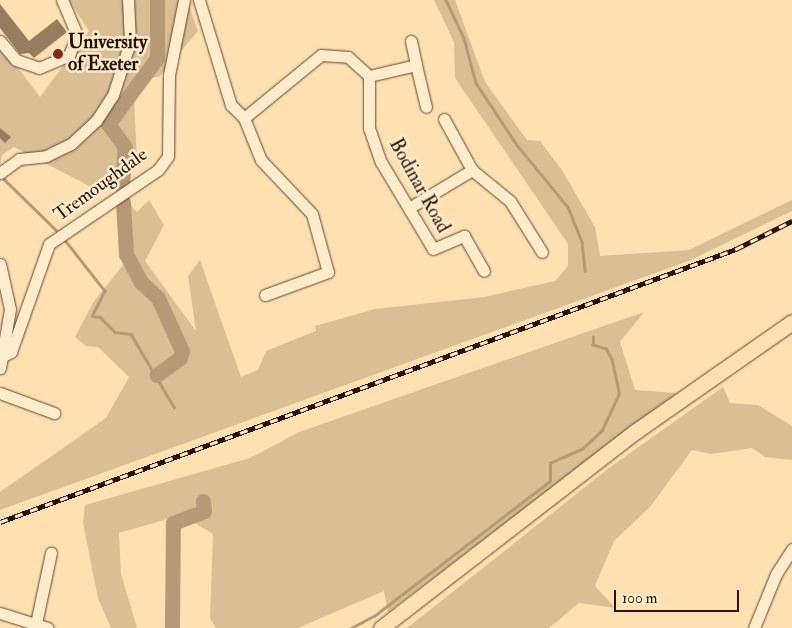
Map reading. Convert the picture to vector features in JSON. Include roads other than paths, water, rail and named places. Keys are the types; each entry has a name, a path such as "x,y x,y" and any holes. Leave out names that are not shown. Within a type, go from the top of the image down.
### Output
{"main road":[{"path":"381,628 636,431 792,322"}],"street":[{"path":"0,41 16,60 39,68 68,55 76,35 62,0"},
{"path":"0,173 19,159 46,156 71,144 96,121 112,95 130,42 128,0"},
{"name":"Tremoughdale","path":"3,356 11,352 49,244 158,170 168,156 169,75 184,0"},
{"path":"199,0 231,105 244,118 261,160 312,214 328,272 265,295"},
{"path":"412,41 426,107"},
{"path":"244,118 321,54 348,57 369,76 416,65"},
{"name":"Bodinar Road","path":"369,76 369,128 381,162 433,249 464,236 484,271"},
{"path":"444,119 472,170 510,201 542,252"},
{"path":"409,208 472,170"},
{"path":"0,264 10,310 0,368"},
{"path":"0,393 54,413"},
{"path":"754,628 776,574 792,549"},
{"path":"0,614 40,627 51,553"}],"waterway":[{"path":"122,186 125,147 108,124 157,58 157,0"},
{"path":"446,0 464,38 476,83 517,145 568,207 582,242 585,271"},
{"path":"4,179 56,230"},
{"path":"123,202 126,254 141,282 158,298 182,351 180,358 157,375"},
{"path":"65,240 105,291 92,316 100,317 115,332 131,334 174,407"},
{"path":"351,628 374,616 550,481 550,463 583,448 602,430 619,394 612,360 606,349 593,345 593,337"},
{"path":"172,628 173,523 204,511 203,501"}],"railway":[{"path":"0,522 736,249 792,221"}],"place":[{"name":"University of Exeter","path":"58,54"}]}
